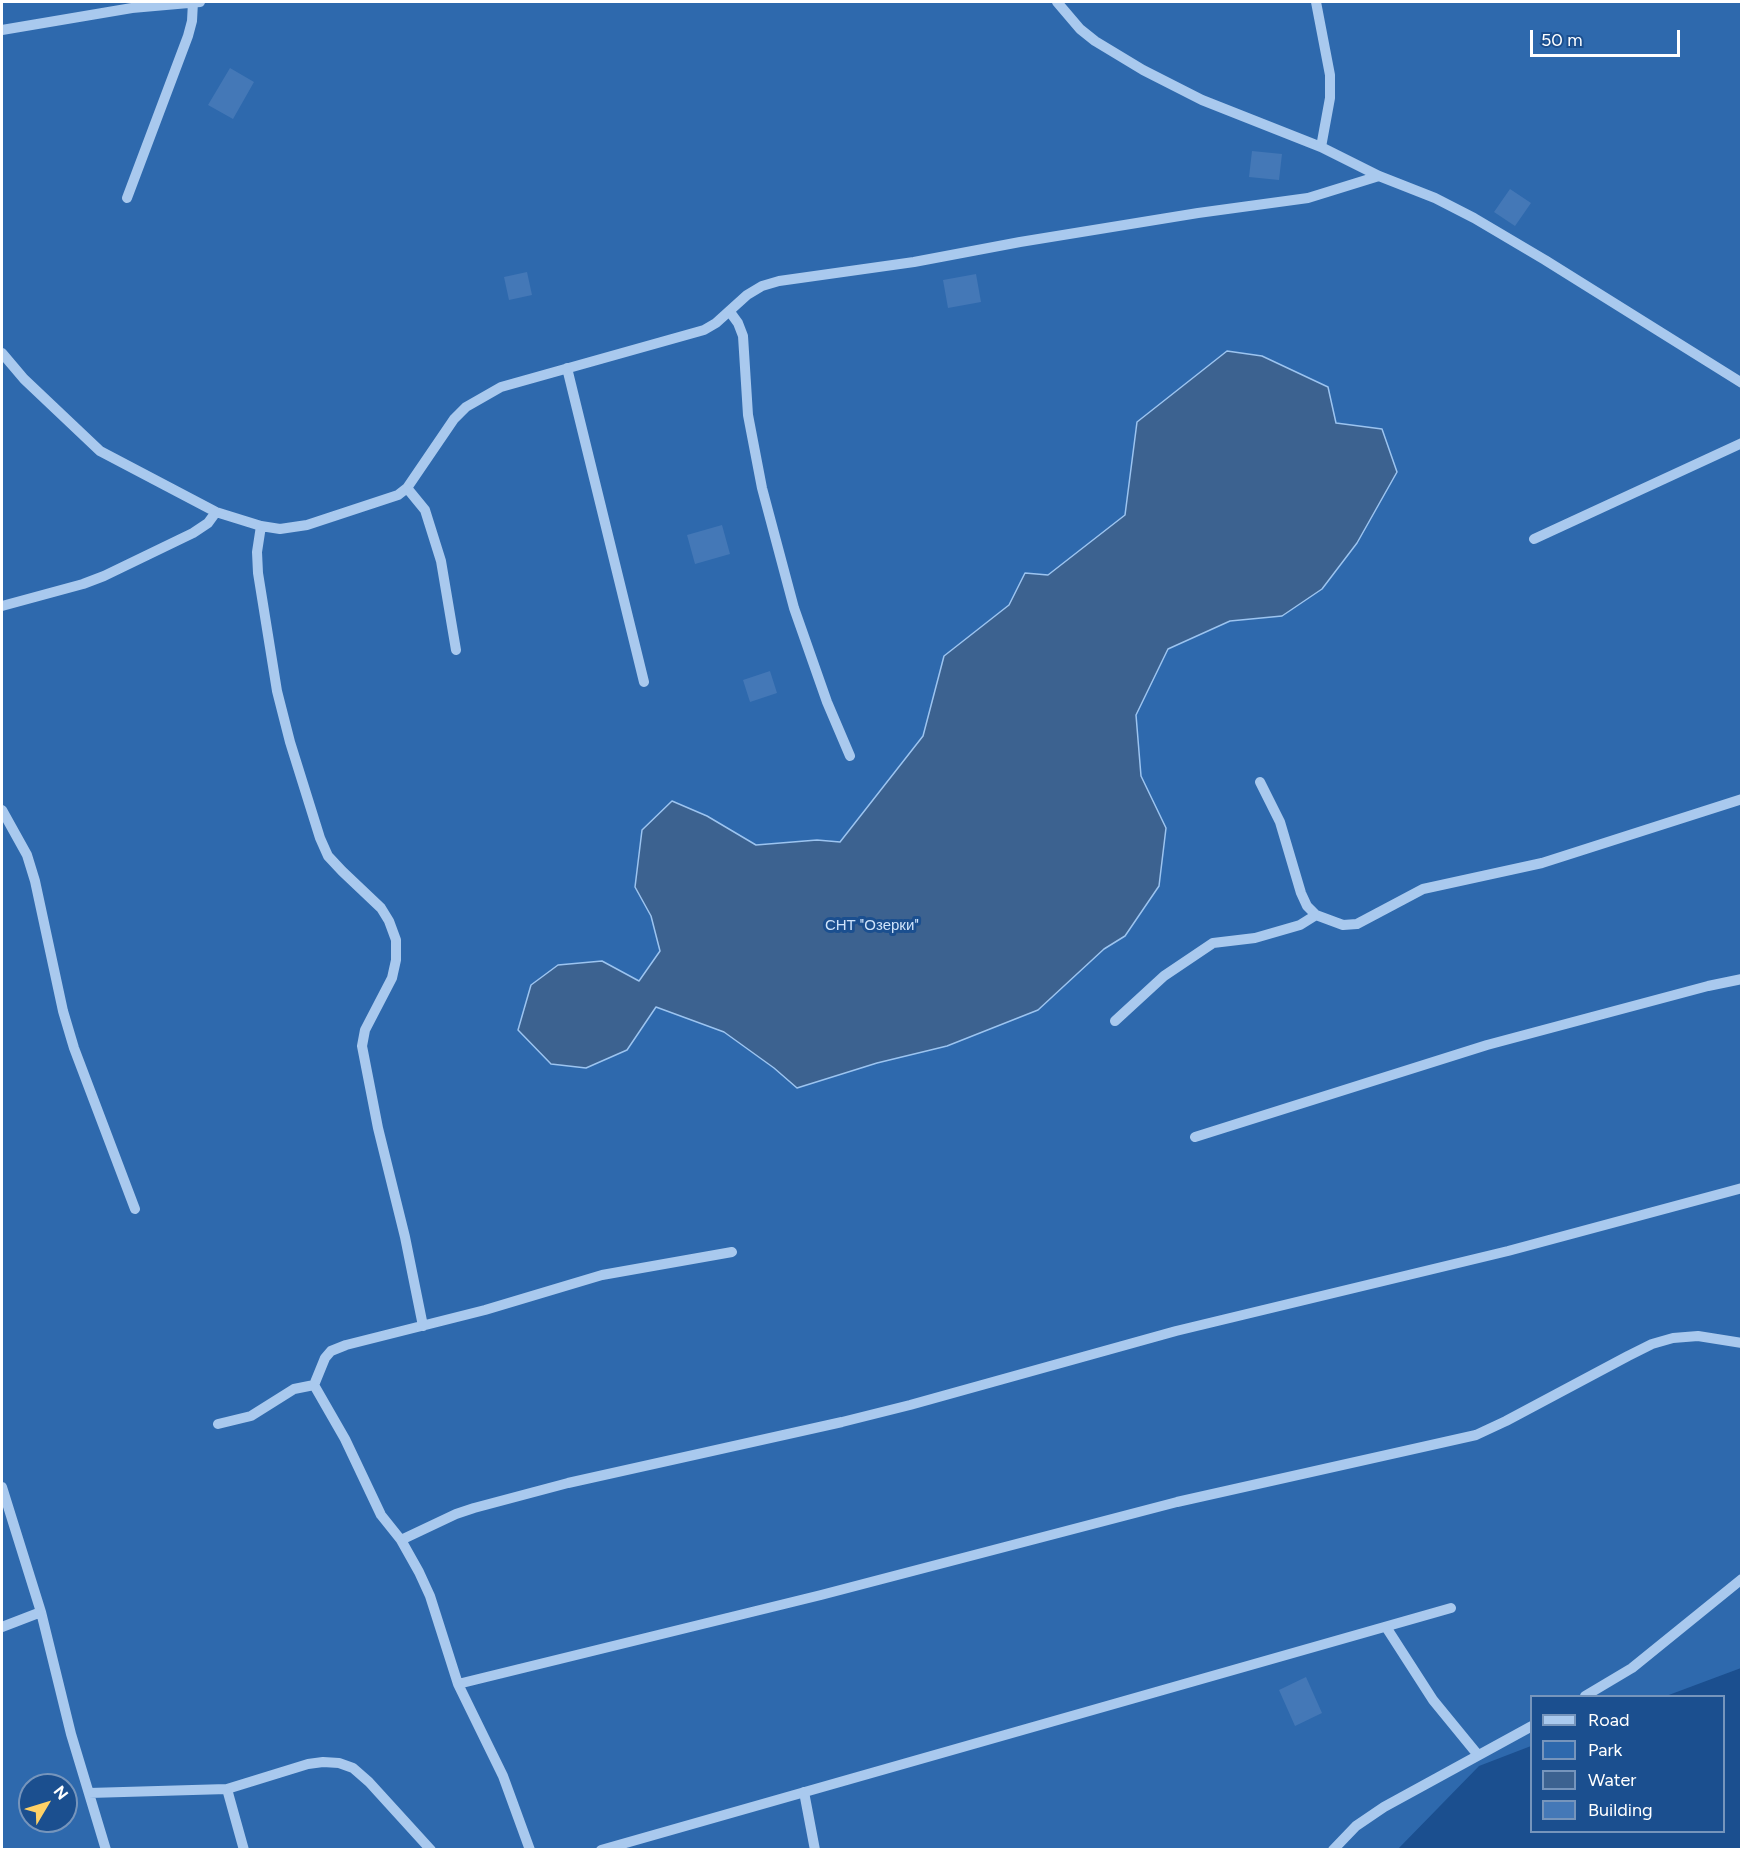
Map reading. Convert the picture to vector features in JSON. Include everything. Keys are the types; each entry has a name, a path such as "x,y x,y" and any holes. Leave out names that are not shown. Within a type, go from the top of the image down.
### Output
{"street":[{"path":"2,30 132,8 197,2 188,36 127,198"},
{"path":"1057,2 1080,29 1143,70 1202,100 1321,147 1379,176 1435,198 1474,218 1742,383"},
{"path":"1316,2 1330,75 1330,98 1321,147"},
{"path":"2,353 24,380 100,451 216,512 261,526 280,529 307,525 385,501 407,488 443,434 466,407 501,387 704,330 730,312 747,295 762,286 779,281 892,265 1187,215 1308,198 1379,176"},
{"path":"730,312 743,336 748,415 767,510 794,608 827,702 850,756"},
{"path":"567,368 644,682"},
{"path":"1534,539 1742,444"},
{"path":"407,488 425,510 441,561 456,650"},
{"path":"2,606 104,576 193,532 208,523 216,512"},
{"path":"261,526 257,552 258,573 277,691 290,742 320,838 328,856 381,908 390,921 396,940 396,960 392,978 365,1030 363,1046 378,1128 405,1237 423,1326"},
{"path":"1260,782 1280,822 1307,906 1316,915 1343,925 1357,924 1423,889 1542,863 1742,799"},
{"path":"2,810 27,855 35,880 63,1011 74,1048 135,1209"},
{"path":"1115,1021 1164,976 1213,943 1255,938 1300,925 1316,915"},
{"path":"1195,1137 1487,1045 1742,979"},
{"path":"401,1540 474,1508 590,1478 899,1408 1176,1331 1508,1251 1742,1188"},
{"path":"314,1385 325,1358 331,1351 346,1345 485,1310 602,1275 732,1252"},
{"path":"458,1684 821,1594 1177,1502 1476,1435 1652,1344 1673,1338 1698,1336 1742,1343"},
{"path":"314,1385 345,1439 381,1515 401,1540 419,1572 430,1596 458,1684 503,1776 530,1850"},
{"path":"218,1424 250,1416 294,1389 314,1385"},
{"path":"2,1487 41,1612 71,1734 106,1850"},
{"path":"1587,1695 1632,1668 1742,1579"},
{"path":"601,1850 1451,1608"},
{"path":"2,1627 41,1612"},
{"path":"1386,1627 1433,1700 1478,1755"},
{"path":"1333,1850 1356,1826 1384,1807 1530,1727"},
{"path":"89,1793 228,1789 309,1764 339,1763 353,1768 369,1782 431,1850"},
{"path":"228,1789 244,1850"},
{"path":"804,1792 815,1850"}],"green space":[{"name":"СНТ \"Озерки\"","path":"2,2 1741,2 1741,1668 1669,1695 1530,1695 1530,1746 1479,1766 1398,1849 2,1850"}],"water":[{"path":"1227,351 1262,356 1328,387 1336,423 1382,429 1397,472 1357,543 1322,589 1282,616 1230,621 1168,649 1136,715 1141,776 1166,828 1159,886 1125,936 1104,949 1038,1010 947,1046 877,1063 797,1088 774,1068 724,1032 656,1007 627,1050 586,1068 551,1064 518,1030 531,985 558,965 602,961 639,981 660,951 651,916 635,887 642,830 672,801 707,816 756,845 817,840 840,842 923,736 944,656 1009,605 1025,573 1048,575 1125,515 1137,422"}],"building":[{"path":"230,68 254,82 233,119 208,105"},
{"path":"1252,151 1282,154 1279,180 1249,177"},
{"path":"1510,189 1531,203 1515,226 1494,212"},
{"path":"527,272 532,295 509,300 504,277"},
{"path":"976,274 981,302 948,308 943,280"},
{"path":"722,525 730,554 695,564 687,535"},
{"path":"770,671 777,693 750,702 743,680"},
{"path":"1306,1677 1322,1713 1295,1726 1279,1690"}]}
